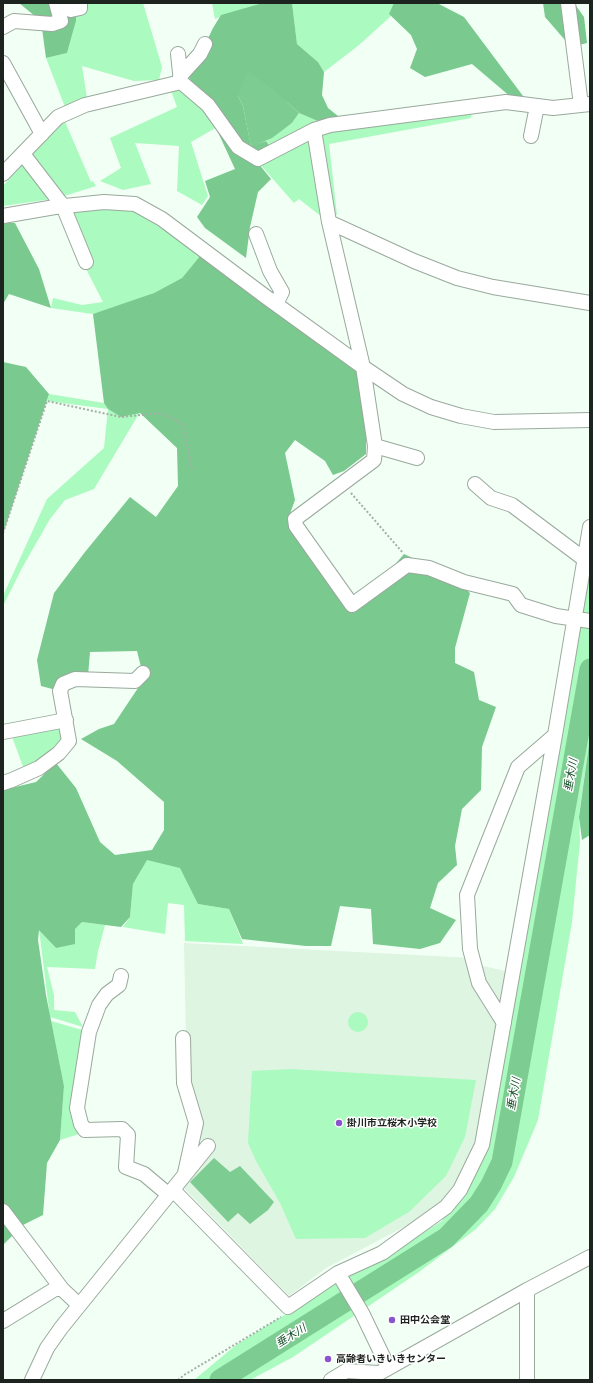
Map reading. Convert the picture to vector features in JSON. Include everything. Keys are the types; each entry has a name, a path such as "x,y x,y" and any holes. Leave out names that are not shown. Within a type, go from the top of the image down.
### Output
{"street":[{"path":"3,27 14,21 52,24 61,21 56,3"},
{"path":"67,3 71,10 80,8 80,3"},
{"path":"178,54 180,79 208,105 238,147 258,159 314,130 330,125 506,102 553,108 585,104 568,3"},
{"path":"3,174 58,117 85,105 180,79 200,54 205,44"},
{"path":"3,63 42,134"},
{"path":"531,136 537,106"},
{"path":"314,130 329,222 363,367 375,446 374,460 295,519 296,526 352,605 407,565 430,568 464,582 513,594 521,605 556,616 583,620"},
{"path":"23,154 63,206 86,262"},
{"path":"3,216 63,206 104,202 135,204 162,219 276,304 403,394 431,407 461,416 494,422 590,420"},
{"path":"329,222 414,261 457,278 493,287 590,303"},
{"path":"256,234 270,271 282,292 276,304"},
{"path":"375,446 417,458"},
{"path":"475,484 491,498 512,505 584,559"},
{"path":"122,976 119,985 107,994 99,1005 89,1032 77,1108 81,1124 85,1130 122,1129 128,1135 126,1167 144,1174 171,1192 288,1306 382,1253 446,1207 460,1190 482,1145 555,735 583,620 584,559 590,527"},
{"path":"4,781 39,768 59,753 69,741 60,691 63,684 75,679 135,681 143,673"},
{"path":"3,732 66,720"},
{"path":"504,1023 479,983 470,949 467,895 518,767 555,735"},
{"path":"183,1038 184,1083 196,1123 184,1175"},
{"path":"32,1380 47,1348 78,1305 208,1146"},
{"path":"3,1211 62,1289 78,1305"},
{"path":"331,1380 346,1371 378,1374 527,1290 590,1257"},
{"path":"341,1277 362,1313 378,1374"},
{"path":"3,1321 43,1295 55,1289 62,1289"},
{"path":"527,1290 527,1380"}],"path":[{"path":"3,533 47,401 121,417 161,414 183,424 192,470"},
{"path":"342,484 404,554"},
{"path":"178,1380 184,1375 269,1326 282,1317 288,1306"}],"shaded area":[{"path":"19,3 76,3 76,21 67,53 46,58 41,21"},
{"path":"76,3 143,3 162,67 159,80 134,81 82,66 87,98 65,107 46,58 67,53 76,21"},
{"path":"212,3 271,3 229,13 215,19"},
{"path":"263,3 292,3 297,44 318,62 324,72 322,95 328,108 338,116 329,121 320,122 299,113 287,102 238,96 243,106 251,146 266,141 272,149 258,163 271,179 258,192 250,227 246,258 205,228 197,217 210,197 205,181 235,169 216,128 222,128 211,106 189,78 213,28 221,15"},
{"path":"292,3 395,3 390,17 359,45 324,72 318,62 297,44"},
{"path":"394,3 437,3 464,17 523,96 512,98 472,64 425,77 410,68 417,49 411,35 389,14"},
{"path":"543,3 574,3 584,17 587,43 571,47 545,17"},
{"path":"248,71 272,88 299,113 292,123 272,138 251,147 243,106 238,96"},
{"path":"180,85 219,126 191,142 208,196 202,205 177,191 179,146 135,143 151,184 123,190 100,181 121,168 110,138 177,107 170,88"},
{"path":"473,107 471,118 329,144 337,215 331,214 316,129"},
{"path":"299,113 320,122 275,150 266,141 292,123"},
{"path":"63,117 91,182 93,181 96,186 61,197 23,154"},
{"path":"303,139 312,145 322,217 299,199 294,203 258,162"},
{"path":"23,164 52,199 3,206 3,186"},
{"path":"105,209 134,211 169,233 200,256 182,278 154,293 111,309 93,314 51,308 53,298 82,305 103,302 82,261 67,213"},
{"path":"3,223 15,223 39,269 51,308 9,294 3,304"},
{"path":"200,256 357,368 366,411 366,454 344,471 333,475 325,461 295,440 285,453 295,500 288,519 361,604 404,554 451,576 470,593 455,648 455,663 474,672 479,700 496,707 482,747 481,790 462,809 455,846 457,865 438,883 430,908 456,920 440,943 420,949 373,944 371,909 340,906 331,946 306,946 242,939 229,909 198,904 180,868 147,860 133,884 130,917 121,927 82,922 75,929 75,944 56,948 39,930 38,940 46,995 64,1086 60,1140 47,1163 43,1215 23,1225 3,1245 3,790 36,782 56,763 76,788 100,842 115,855 152,850 164,830 164,802 117,761 81,739 99,729 114,724 144,679 137,651 90,652 88,676 60,691 41,686 37,660 54,593 85,552 130,497 156,517 178,486 177,448 140,413 121,417 108,409 104,403 93,314 154,293 182,278"},
{"path":"3,362 26,367 49,394 3,534"},
{"path":"49,394 104,403 108,409 47,401"},
{"path":"108,409 121,417 140,412 94,489 65,500 50,519 22,568 3,606 3,596 47,499 104,448"},
{"path":"590,541 590,737 579,815 580,842 572,922 538,1120 514,1177 495,1209 476,1229 419,1272 293,1357 250,1380 194,1380 236,1345 329,1287 382,1259 442,1221 478,1156"},
{"path":"66,724 68,734 25,772 11,734"},
{"path":"590,737 590,835 582,840 579,817"},
{"path":"147,859 183,868 198,904 229,909 243,944 185,941 184,905 168,903 165,934 123,927 130,917 133,884"},
{"path":"82,922 105,925 95,969 47,967 54,995 54,1010 75,1012 83,1027 50,1017 39,929 56,948"},
{"name":"掛川市立桜木小学校","path":"184,943 472,958 474,964 510,972 473,1151 448,1195 419,1219 326,1268 289,1296 179,1183 214,1150 200,1138 187,1085"},
{"path":"358,1012 365,1015 368,1022 365,1029 358,1032 351,1029 348,1022 351,1015"},
{"path":"51,1021 89,1032 74,1097 82,1133 60,1140 64,1086"},
{"path":"291,1069 476,1080 465,1137 446,1176 409,1212 365,1238 296,1239 280,1203 256,1161 248,1143 252,1071"},
{"path":"214,1158 230,1172 240,1166 274,1202 268,1210 250,1224 238,1213 228,1222 190,1182"}],"waterway":[{"name":"垂木川","path":"220,1380 446,1238 479,1204 491,1185 502,1162 590,669"}],"place":[{"name":"掛川市立桜木小学校","path":"339,1123"},
{"name":"田中公会堂","path":"392,1320"},
{"name":"高齢者いきいきセンター","path":"328,1359"}]}
